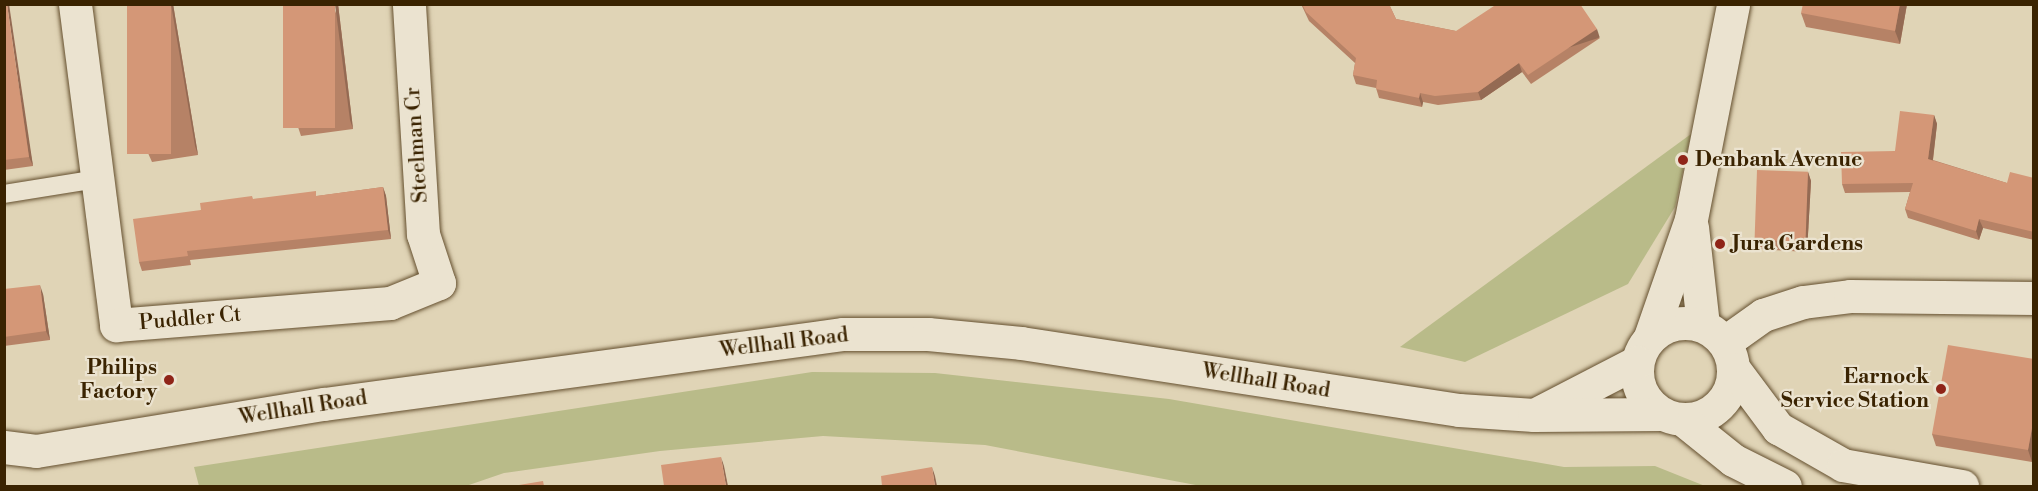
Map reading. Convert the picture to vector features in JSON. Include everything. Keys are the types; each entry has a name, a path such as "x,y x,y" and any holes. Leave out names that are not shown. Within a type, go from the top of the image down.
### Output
{"street":[{"name":"Puddler Ct","path":"75,4 116,325 390,303 439,283"},
{"name":"Steelman Cr","path":"409,4 423,234 439,283"},
{"path":"1733,4 1691,219 1644,350 1638,383 1647,401 1732,460 1785,486"},
{"path":"1672,417 1702,417 1719,406 1731,390 1691,219"},
{"path":"1721,346 1762,315 1803,302 1851,296 2034,298"},
{"path":"1534,415 1644,350 1674,323 1721,346 1778,428 1843,465 1962,486"},
{"name":"Wellhall Road","path":"4,467 20,449 324,404 843,334 928,334 1021,343 1459,410 1534,415 1672,417"}],"lane":[{"path":"4,194 97,179"}],"green space":[{"path":"1691,134 1675,207 1628,284 1465,362 1400,347"},
{"path":"812,372 935,373 1169,399 1564,467 1655,466 1705,486 1201,486 985,445 823,436 660,451 504,473 466,486 199,486 194,467"}],"building":[{"path":"4,4 7,4 29,157 4,160"},
{"path":"127,4 171,4 171,154 127,154"},
{"path":"283,4 335,4 335,128 283,128"},
{"path":"1302,4 1389,4 1396,19 1456,31 1497,4 1580,4 1597,29 1528,75 1519,63 1478,92 1435,96 1420,93 1419,98 1376,89 1377,80 1353,75 1356,58 1306,12"},
{"path":"1803,4 1900,4 1895,31 1801,13"},
{"path":"1900,111 1934,115 1928,159 2007,183 2010,172 2034,178 2034,232 1979,219 1976,231 1905,209 1913,183 1842,184 1841,152 1895,151"},
{"path":"1757,170 1808,172 1806,242 1755,240"},
{"path":"383,187 388,230 187,251 188,256 139,262 133,219 201,210 200,203 252,196 253,199 316,191 316,196"},
{"path":"40,285 46,331 4,337 4,289"},
{"path":"1948,345 2034,359 2034,417 2028,450 1932,434"},
{"path":"721,457 726,486 664,486 661,465"},
{"path":"932,467 935,486 882,486 881,476"},
{"path":"543,481 544,486 513,486"}],"place":[{"name":"Denbank Avenue","path":"1683,160"},
{"name":"Jura Gardens","path":"1720,244"},
{"name":"Philips Factory","path":"169,380"},
{"name":"Earnock Service Station","path":"1941,389"}]}
